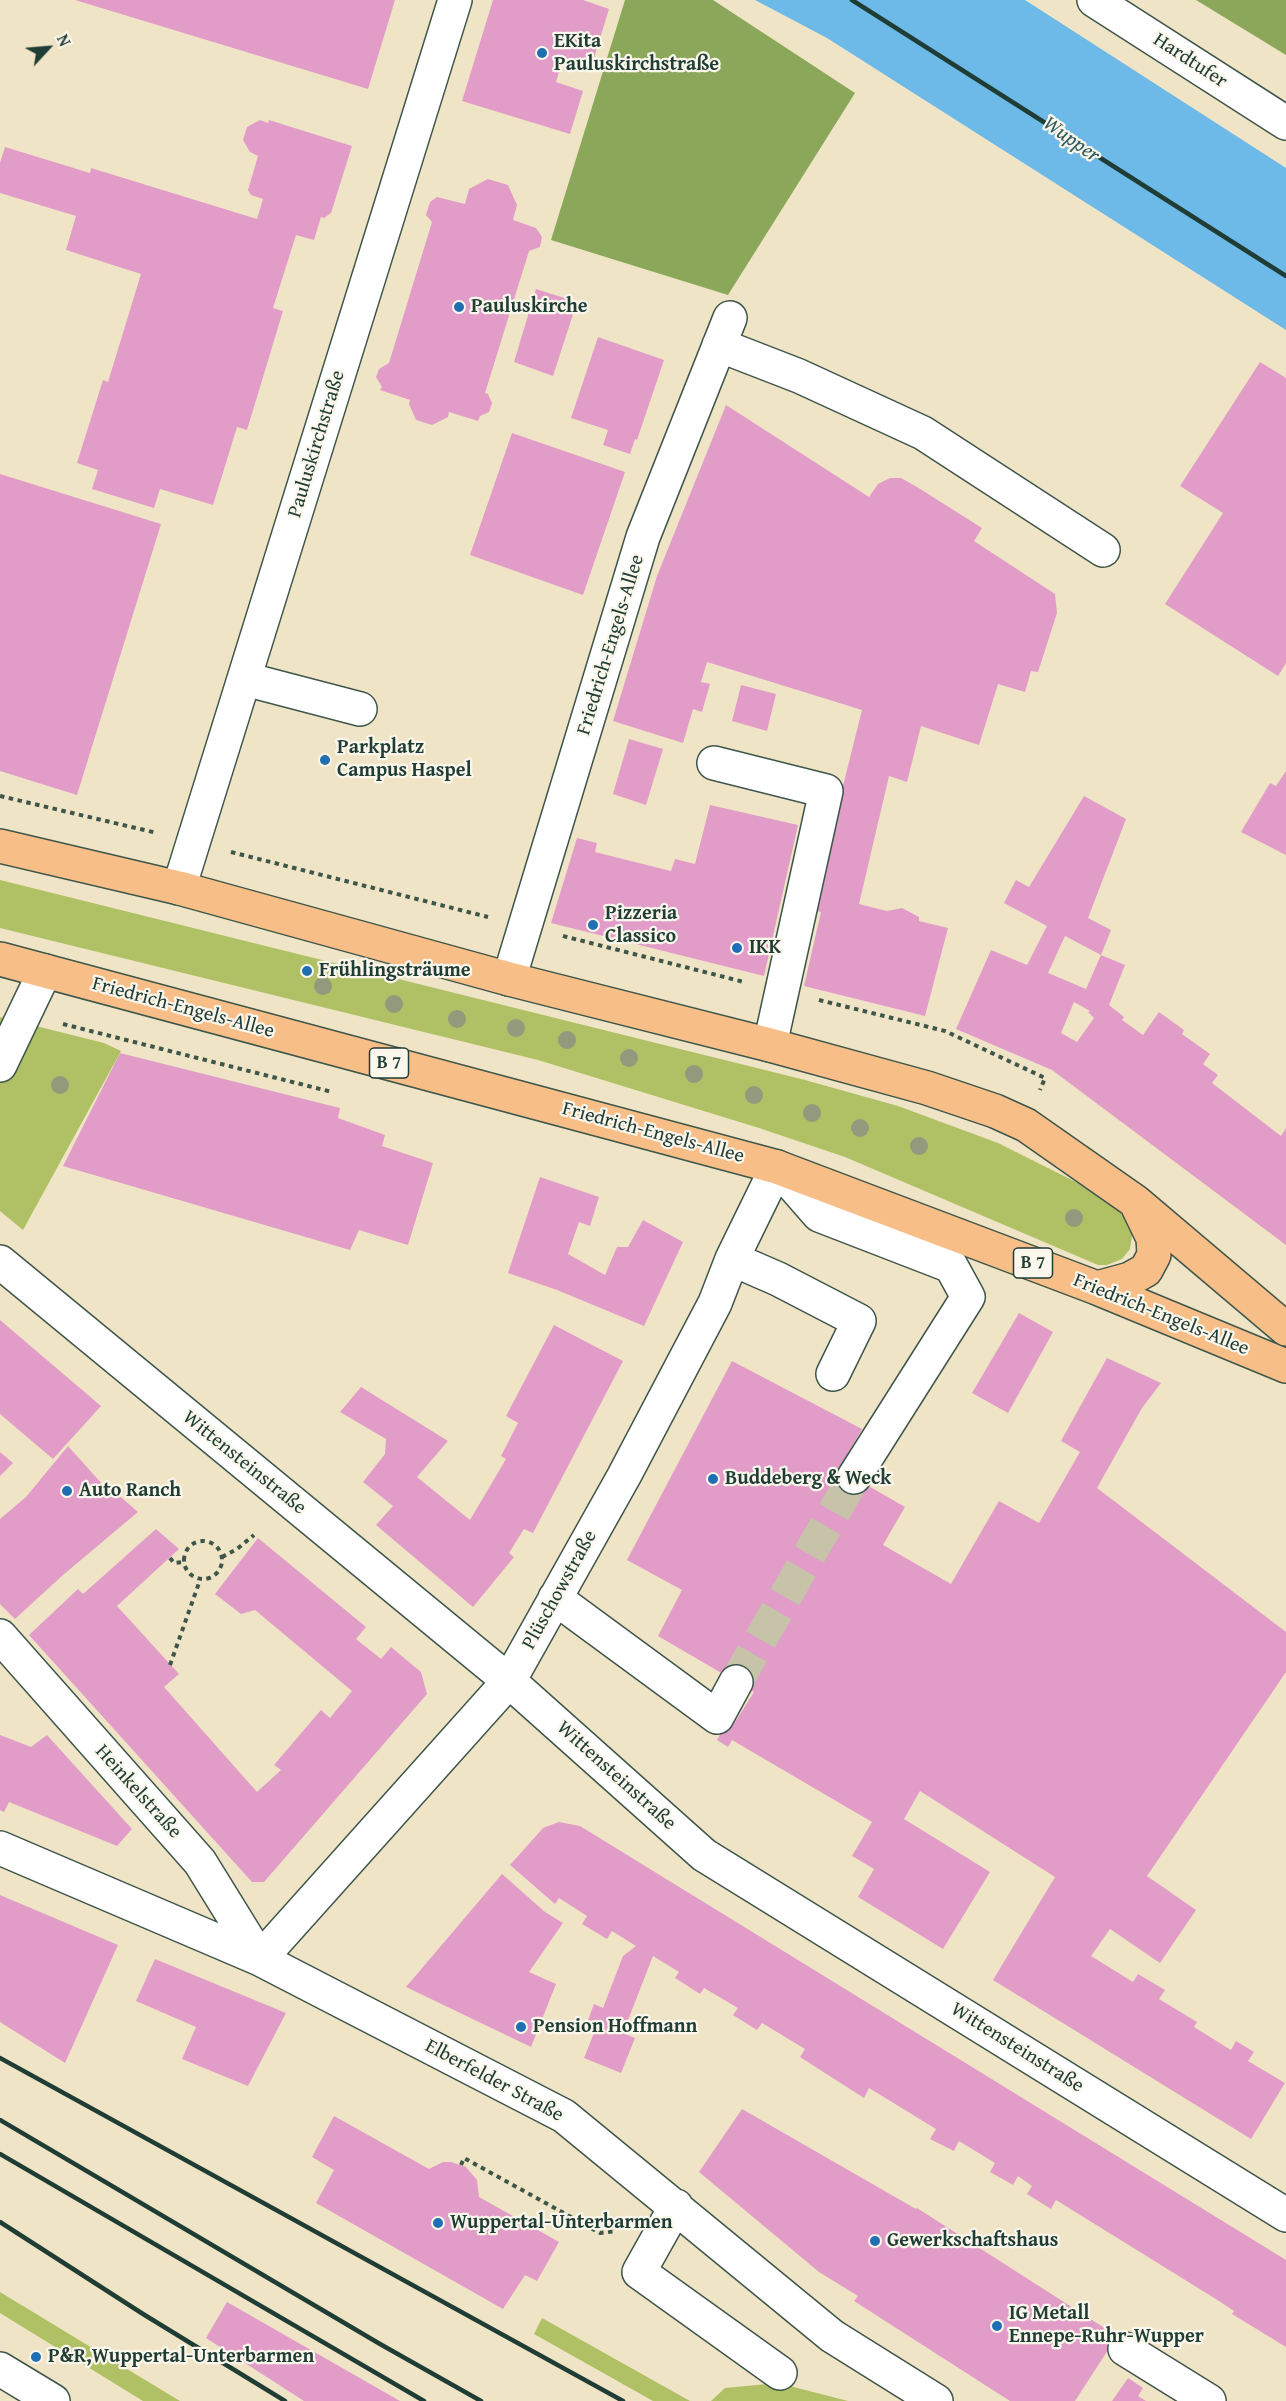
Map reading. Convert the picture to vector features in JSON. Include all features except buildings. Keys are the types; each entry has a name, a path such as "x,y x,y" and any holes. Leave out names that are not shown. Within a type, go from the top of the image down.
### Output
{"main road":[{"path":"0,846 179,888 509,979 770,1045 927,1088 995,1111 1026,1125 1136,1202 1286,1329"},
{"name":"Friedrich-Engels-Allee","path":"0,959 777,1167 1097,1288 1286,1366"},
{"path":"1097,1288 1130,1279 1146,1270 1154,1255 1153,1238 1136,1202"}],"street":[{"name":"Pauluskirchstraße","path":"179,888 454,0"},
{"name":"Hardtufer","path":"1095,0 1286,123"},
{"name":"Friedrich-Engels-Allee","path":"509,979 643,537 725,332 799,375 923,433 1103,550"},
{"path":"244,679 360,709"},
{"path":"714,763 826,791 770,1045"},
{"path":"0,1065 45,971"},
{"path":"777,1167 819,1215 951,1266 968,1297 854,1478"},
{"name":"Plüschowstraße","path":"260,1959 510,1681 624,1476 715,1303 732,1259 777,1167"},
{"path":"732,1259 778,1279 859,1321 833,1374"},
{"name":"Wittensteinstraße","path":"0,1262 510,1681 704,1855 1286,2215"},
{"path":"555,1598 717,1717 736,1682"},
{"name":"Heinkelstraße","path":"0,1636 200,1862 260,1959"},
{"name":"Elberfelder Straße","path":"0,1848 260,1959 564,2116 670,2216 832,2336 936,2401"},
{"path":"670,2216 639,2272 780,2373"},
{"path":"1125,2349 1209,2401"},
{"path":"0,2369 52,2401"}],"path":[{"path":"222,1557 237,1549 254,1534"},
{"path":"204,1541 216,1546 222,1557 217,1574 212,1578 200,1580 189,1574 184,1562 187,1550 192,1545 204,1541"},
{"path":"170,1558 174,1563 184,1562"},
{"path":"170,1665 200,1580"},
{"path":"461,2165 464,2158 600,2233 670,2216"}],"green space":[{"path":"625,0 713,0 855,93 728,295 551,240"},
{"path":"1196,0 1286,0 1286,55"},
{"path":"0,880 805,1080 898,1106 998,1143 1074,1181 1115,1207 1129,1222 1132,1236 1130,1249 1122,1259 1107,1265 1098,1265 845,1157 538,1060 0,928"},
{"path":"0,1017 104,1043 121,1051 23,1230 0,1211"},
{"path":"0,2292 180,2401 143,2401 0,2313"},
{"path":"542,2318 690,2401 653,2401 534,2334"},
{"path":"778,2383 848,2401 711,2401 725,2388"}],"water":[{"name":"Wupper","path":"755,0 1025,0 1286,168 1286,330 827,38"}],"tunnel":[{"path":"736,1682 854,1477"}],"railway":[{"path":"852,0 1286,276"},
{"path":"0,2058 623,2401"},
{"path":"0,2120 481,2401"},
{"path":"0,2154 424,2401"},
{"path":"0,2222 143,2314 285,2401"}],"place":[{"name":"EKita Pauluskirchstraße","path":"542,53"},
{"name":"Pauluskirche","path":"459,307"},
{"name":"Parkplatz Campus Haspel","path":"325,760"},
{"name":"Pizzeria Classico","path":"593,925"},
{"name":"IKK","path":"737,948"},
{"name":"Frühlingsträume","path":"307,971"},
{"name":"Buddeberg & Weck","path":"713,1479"},
{"name":"Auto Ranch","path":"67,1491"},
{"name":"Pension Hoffmann","path":"521,2027"},
{"name":"Wuppertal-Unterbarmen","path":"438,2223"},
{"name":"Gewerkschaftshaus","path":"875,2241"},
{"name":"IG Metall Ennepe-Ruhr-Wupper","path":"997,2326"},
{"name":"P&R,Wuppertal-Unterbarmen","path":"36,2357"}]}
